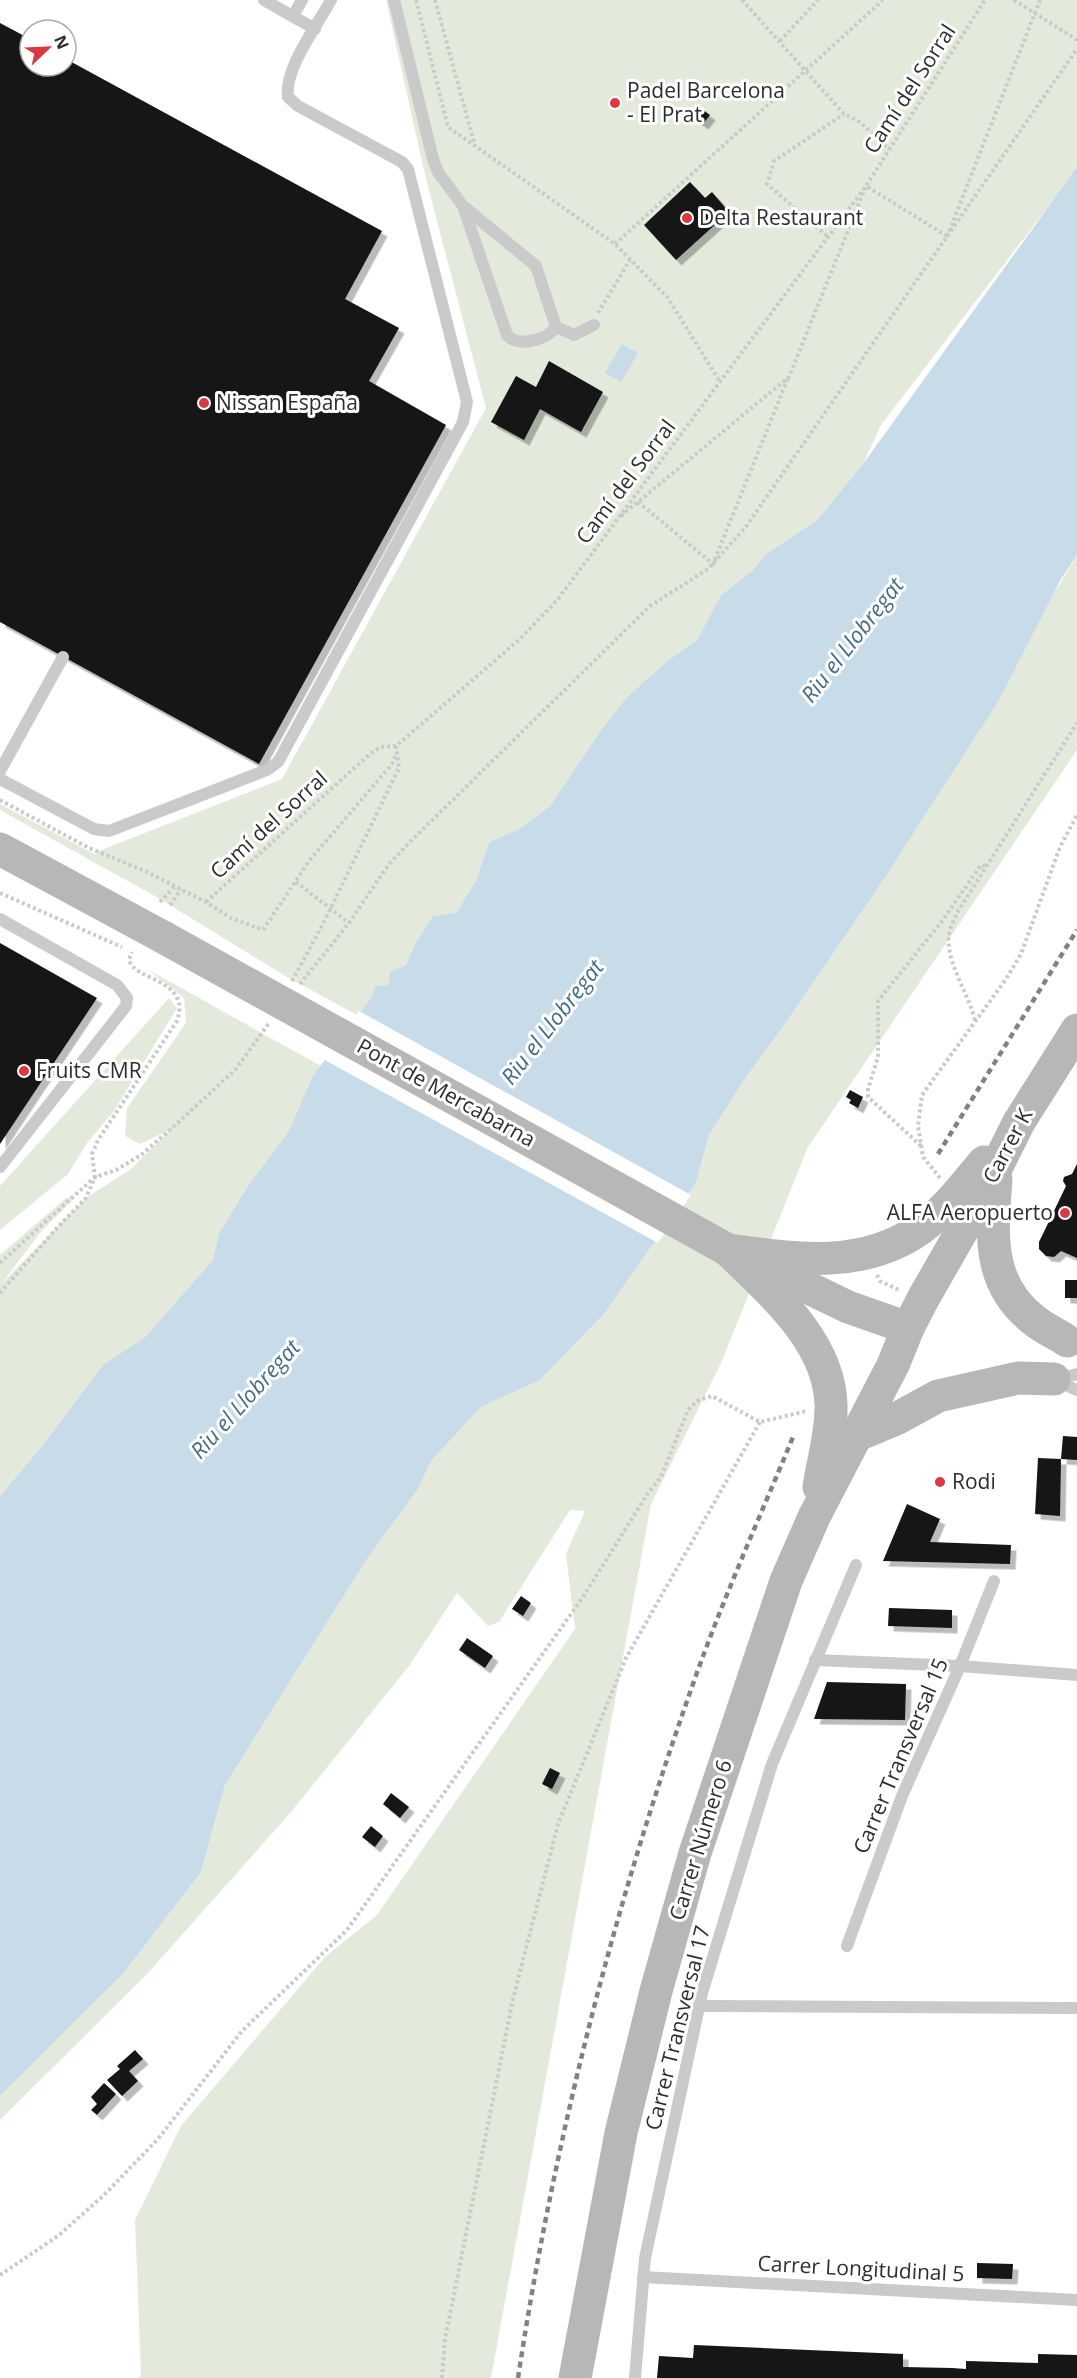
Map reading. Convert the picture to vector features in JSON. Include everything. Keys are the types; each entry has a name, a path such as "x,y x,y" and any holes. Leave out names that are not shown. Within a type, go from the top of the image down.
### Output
{"main road":[{"name":"Pont de Mercabarna","path":"0,849 728,1250"},
{"name":"Carrer K","path":"908,1328 997,1167 1019,1122 1077,1030"},
{"path":"728,1250 804,1260 844,1258 888,1247 922,1228 958,1193 1019,1122"},
{"path":"997,1167 994,1255 1006,1287 1020,1307 1035,1321 1074,1339"},
{"path":"728,1250 848,1307 908,1328"},
{"path":"728,1250 772,1295 807,1337 822,1363 830,1392 831,1407 814,1517"},
{"name":"Carrer Número 6","path":"575,2378 621,2133 656,1991 695,1853 786,1581 814,1517 893,1365 908,1328"},
{"path":"855,1436 896,1419 938,1396 1018,1378 1074,1382"}],"lane":[{"path":"264,0 315,29"},
{"path":"293,16 302,0"},
{"path":"0,779 94,829 109,831 267,770 278,762 463,422 467,402 408,169 402,162 298,106 288,97 286,86 291,71 331,0"},
{"path":"394,0 438,172 463,206 536,266 556,327 574,335 594,325"},
{"path":"463,206 507,335 512,341 521,342 549,335 556,327"},
{"path":"0,771 63,657"},
{"path":"0,919 117,985 126,998 126,1006 0,1167"},
{"name":"Carrer Transversal 17","path":"635,2378 645,2258 699,2006 772,1764 856,1565"},
{"name":"Carrer Transversal 15","path":"847,1946 902,1796 960,1666 994,1581"},
{"path":"815,1660 960,1666 1077,1675"},
{"path":"699,2006 1077,2008"},
{"name":"Carrer Longitudinal 5","path":"643,2277 1077,2300"}],"path":[{"path":"416,0 448,127 615,244 668,298 720,382"},
{"path":"435,0 475,146"},
{"path":"742,0 844,114 860,122 889,149"},
{"path":"780,41 818,0"},
{"path":"615,244 804,70 884,0"},
{"name":"Camí del Sorral","path":"206,902 371,753 381,747 396,746 520,639 558,599 866,186 985,0"},
{"path":"1014,0 1077,40"},
{"path":"944,243 1040,0"},
{"path":"298,987 349,923 389,864 410,842 650,606 713,564 744,528 1077,49"},
{"path":"827,236 767,184 774,162 844,114"},
{"path":"713,564 866,186 947,236"},
{"path":"594,325 600,309 630,260"},
{"path":"616,521 789,377"},
{"path":"638,502 713,564"},
{"path":"975,1020 971,1003 952,961 949,936 957,913 1077,723"},
{"path":"290,984 331,908 399,768 396,746"},
{"path":"0,800 89,848 145,871 206,902 231,918 263,930 324,843 392,764 397,753"},
{"path":"958,1193 935,1174 923,1157 918,1126 922,1095 1021,954 1059,846 1077,815"},
{"path":"921,1146 868,1097 868,1089 878,1057 878,1001 942,921 981,865 987,866"},
{"path":"296,882 349,923"},
{"path":"160,902 176,886"},
{"path":"170,905 181,889"},
{"path":"0,893 134,953 129,959 131,966 165,986 178,999 181,1010 168,1035 98,1140 92,1154 94,1177 86,1198 0,1293"},
{"path":"0,1263 94,1177 116,1170 141,1155 172,1128 236,1069 275,1014"},
{"path":"875,1271 880,1281 901,1290"},
{"path":"0,2276 58,2236 104,2195 158,2139 242,2031 347,1930 583,1596 648,1493 661,1477 688,1410 697,1401 711,1396 760,1422 831,1407"},
{"path":"442,2378 445,2339 513,1999 558,1824 626,1658 760,1422"}],"green space":[{"path":"386,0 1077,0 1077,169 881,425 863,464 817,520 766,554 752,571 721,595 697,640 666,662 626,698 599,733 550,806 519,829 489,842 476,881 456,913 413,948 406,965 391,972 388,985 375,987 371,998 359,1016 287,977 160,899 0,810 0,804 96,855 99,851 282,779 486,408 426,179"},
{"path":"1077,555 1077,750 808,1147 721,1363 651,1504 491,2378 139,2378 141,2373 135,2220 181,2126 326,1956 377,1915 575,1629 566,1554 585,1511 570,1510 499,1622 488,1626 457,1593 409,1666 291,1812 147,1974 0,2120 0,2096 123,1974 201,1872 225,1785 367,1559 418,1489 431,1461 481,1407 540,1380 604,1314 696,1183 709,1135 742,1083 878,888"},
{"path":"147,969 321,1066 312,1077 289,1131 250,1183 219,1233 213,1260 144,1338 104,1364 42,1446 0,1496 0,1255 66,1198 75,1197 39,1234 2,1283 86,1198 131,1169 170,1130 140,1144 125,1136 127,1108 186,1023 184,998"},
{"path":"169,998 177,1008 114,1111 87,1143 68,1174 0,1230 0,1186"}],"water":[{"name":"Riu el Llobregat","path":"1077,167 1077,555 1061,579 999,700 878,888 742,1083 709,1135 696,1183 604,1314 540,1380 481,1407 431,1461 418,1489 367,1559 225,1785 201,1872 123,1974 0,2096 0,1496 42,1446 104,1364 144,1338 213,1260 219,1233 250,1183 289,1131 312,1077 371,998 375,986 388,985 390,972 406,965 413,948 433,916 456,913 476,881 489,842 519,829 550,806 599,733 626,698 666,662 697,640 721,595 752,571 766,554 817,520 863,464"},
{"path":"622,344 638,353 621,382 605,373"}],"pier":[{"path":"359,1011 691,1195 658,1243 323,1059"}],"building":[{"name":"Nissan España","path":"0,23 18,33 18,78 78,78 78,66 382,231 345,299 399,328 369,381 446,425 259,764 0,622"},
{"path":"696,105 710,115 703,124 690,115"},
{"name":"Delta Restaurant","path":"690,182 705,198 712,192 729,212 676,260 644,225"},
{"path":"549,361 603,392 581,432 540,409 524,440 491,422 516,376 536,387"},
{"name":"Fruits CMR","path":"0,943 97,998 0,1144"},
{"path":"850,1090 863,1097 858,1108 849,1103 851,1100 846,1097"},
{"name":"ALFA Aeropuerto","path":"1077,1164 1077,1258 1061,1251 1054,1257 1046,1256 1039,1249 1039,1242 1066,1186 1063,1181 1064,1177 1072,1174"},
{"path":"1065,1280 1077,1280 1077,1298 1065,1298"},
{"path":"1063,1436 1077,1437 1077,1460 1061,1459"},
{"path":"1038,1458 1061,1459 1060,1516 1035,1514"},
{"path":"907,1504 940,1519 930,1542 1011,1545 1010,1564 883,1561"},
{"path":"521,1596 531,1603 523,1616 512,1609"},
{"path":"889,1608 952,1610 952,1628 888,1626"},
{"path":"467,1638 493,1656 485,1668 459,1650"},
{"path":"827,1682 906,1684 905,1720 814,1719"},
{"path":"550,1768 560,1773 552,1789 542,1784"},
{"path":"391,1793 409,1807 400,1818 383,1804"},
{"path":"371,1826 383,1836 375,1847 362,1837"},
{"path":"135,2050 143,2059 129,2071 138,2081 122,2096 107,2080 120,2069 117,2066"},
{"path":"104,2083 116,2094 97,2115 91,2110 97,2104 91,2097"},
{"path":"977,2263 1013,2264 1012,2279 977,2278"},
{"path":"694,2345 903,2354 903,2367 966,2369 966,2361 1038,2363 1038,2354 1077,2355 1077,2378 657,2378 659,2356 693,2358"}],"railway":[{"path":"938,1154 1077,930"},
{"path":"518,2378 549,2201 568,2114 612,1940 637,1854 704,1653 793,1437"}],"place":[{"name":"Padel Barcelona - El Prat","path":"615,103"},
{"name":"Delta Restaurant","path":"687,218"},
{"name":"Nissan España","path":"204,403"},
{"name":"Fruits CMR","path":"24,1071"},
{"name":"ALFA Aeropuerto","path":"1065,1213"},
{"name":"Rodi","path":"940,1482"}]}
